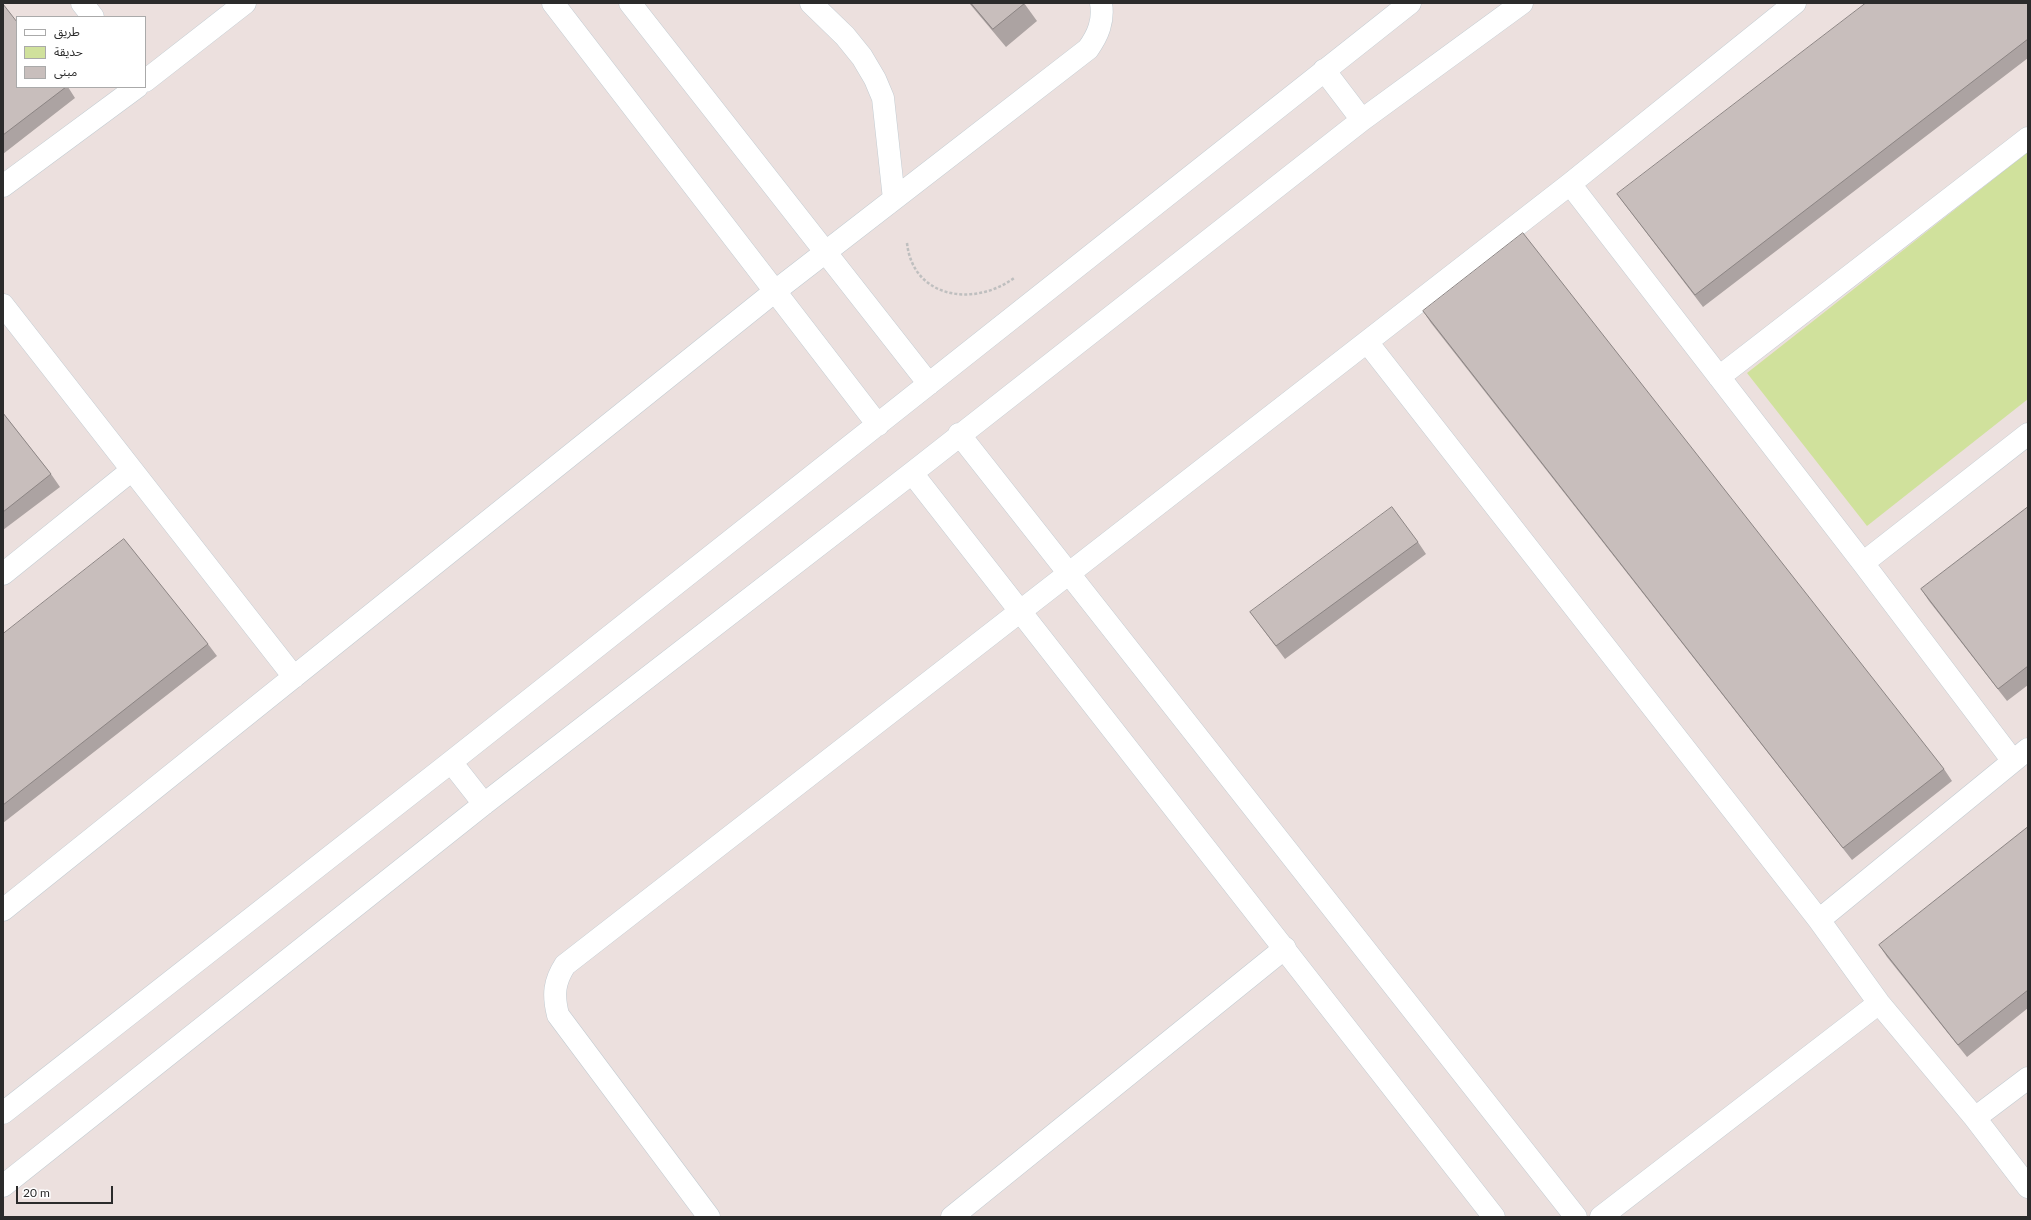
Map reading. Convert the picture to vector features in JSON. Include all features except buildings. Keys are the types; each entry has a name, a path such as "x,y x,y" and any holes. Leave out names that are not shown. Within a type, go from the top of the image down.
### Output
{"street":[{"path":"82,3 92,16"},
{"path":"146,80 245,3"},
{"path":"553,3 774,292 878,424"},
{"path":"630,3 929,384"},
{"path":"811,3 846,36 862,57 875,79 883,98 894,199"},
{"path":"3,910 774,292 1088,49 1097,36 1102,21 1101,3"},
{"path":"3,1113 451,762 1410,3"},
{"path":"3,1186 484,804 912,473 959,434 1362,120 1522,3"},
{"path":"709,1217 565,1026 558,1014 554,1002 554,989 558,976 566,965 1570,184 1795,3"},
{"path":"1324,70 1362,120"},
{"path":"3,186 136,88"},
{"path":"1719,377 2028,138"},
{"path":"1570,184 1863,563 2020,755 1819,920"},
{"path":"3,305 294,677"},
{"path":"1367,342 1819,920 1879,1003 1975,1118 2028,1187"},
{"path":"959,434 1576,1217"},
{"path":"1863,563 2028,434"},
{"path":"3,574 132,470"},
{"path":"912,473 1494,1217"},
{"path":"451,762 484,804"},
{"path":"952,1217 1285,948"},
{"path":"1601,1217 1879,1003"},
{"path":"1975,1118 2028,1078"}],"path":[{"path":"907,243 913,268 921,278 932,286 954,295 978,294 998,287 1018,275"}],"green space":[{"path":"2028,152 2028,399 1867,526 1747,373"}]}
